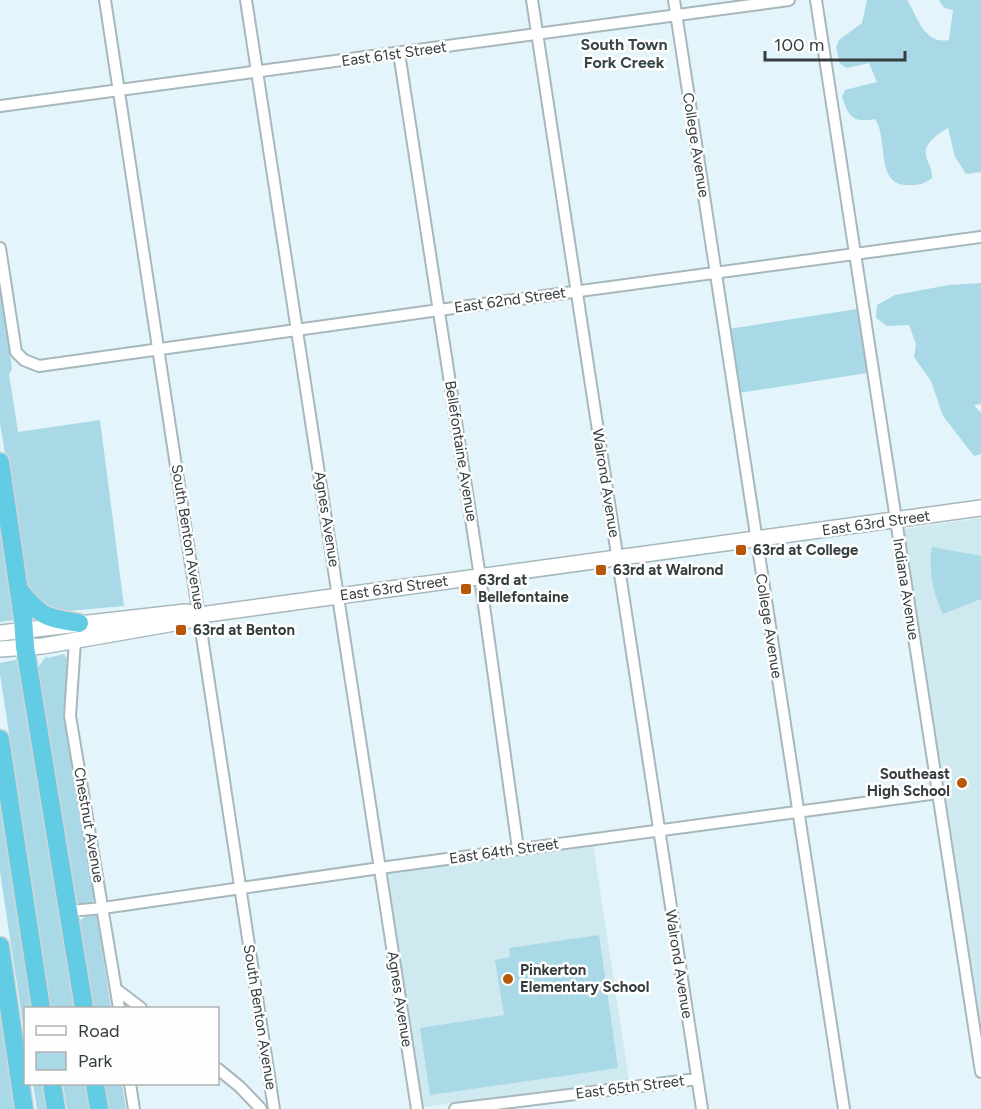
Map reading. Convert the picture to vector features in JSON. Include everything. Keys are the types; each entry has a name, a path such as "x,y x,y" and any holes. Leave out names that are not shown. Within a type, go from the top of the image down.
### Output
{"highway":[{"path":"0,462 25,638 84,1007"},
{"path":"19,590 38,612 56,619 80,623"},
{"path":"0,739 41,1007"},
{"path":"0,946 24,1109"},
{"path":"52,1085 56,1109"},
{"path":"95,1085 99,1109"}],"main road":[{"name":"East 63rd Street","path":"1,633 25,638 43,646 186,621 200,615 981,508"},
{"name":"East 63rd Street","path":"3,649 25,638 80,623 185,612 200,615"}],"street":[{"name":"South Benton Avenue","path":"105,0 274,1109"},
{"name":"Agnes Avenue","path":"246,0 417,1109"},
{"name":"Walrond Avenue","path":"532,0 702,1109"},
{"name":"College Avenue","path":"674,0 844,1109"},
{"name":"East 61st Street","path":"0,106 789,0"},
{"name":"Indiana Avenue","path":"816,0 981,1072"},
{"name":"Bellefontaine Avenue","path":"399,53 480,577 518,849"},
{"name":"East 62nd Street","path":"0,248 16,352 24,360 39,366 981,237"},
{"name":"Chestnut Avenue","path":"75,641 70,716 119,1007"},
{"name":"East 64th Street","path":"70,911 938,793"},
{"path":"116,989 140,1007"},
{"path":"219,1070 261,1109"},
{"name":"East 65th Street","path":"455,1109 697,1079"},
{"path":"130,1085 134,1109"}],"shaded area":[{"name":"Southeast High School","path":"981,518 981,1036 904,529"},
{"name":"Pinkerton Elementary School","path":"593,844 629,1080 422,1107 386,878 389,872"}],"green space":[{"path":"867,0 907,0 928,34 940,40 949,40 953,10 944,8 939,0 981,0 981,172 966,174 955,157 948,128 932,140 926,149 932,178 922,184 910,185 899,184 891,178 884,160 879,128 875,119 862,120 853,117 847,110 842,97 845,90 877,82 869,63 847,68 840,64 836,47 839,40 862,23"},
{"path":"981,283 981,404 974,405 981,413 981,454 974,456 943,416 931,381 914,357 916,344 909,325 887,326 876,318 877,305 895,295 949,285"},
{"path":"0,286 12,369 9,374 18,432 100,420 124,606 57,612 50,610 28,592 0,423"},
{"path":"857,309 867,373 739,393 729,329"},
{"path":"0,505 14,620 0,622"},
{"path":"932,547 981,556 981,599 943,614 932,581"},
{"path":"64,654 69,662 66,713 95,896 93,902 86,904 78,903 74,899 39,675 39,666 46,656 48,658"},
{"path":"19,661 32,743 45,801 78,1007 51,1007 0,663"},
{"path":"0,796 31,1007 24,1007 24,1030 0,872"},
{"path":"88,914 94,914 97,917 111,1007 90,1007 78,922"},
{"path":"599,935 618,1068 430,1095 420,1028 504,1015 495,960 510,957 509,948"},
{"path":"0,996 17,1109 0,1109"},
{"path":"33,1085 43,1085 47,1109 37,1109"},
{"path":"63,1085 89,1085 93,1109 67,1109"},
{"path":"102,1085 122,1085 126,1109 106,1109"}],"place":[{"name":"63rd at College","path":"741,550"},
{"name":"63rd at Walrond","path":"601,570"},
{"name":"63rd at Bellefontaine","path":"466,589"},
{"name":"63rd at Benton","path":"181,630"},
{"name":"Southeast High School","path":"962,783"},
{"name":"Pinkerton Elementary School","path":"508,979"}],"district":[{"name":"South Town Fork Creek","path":"624,53"}]}
